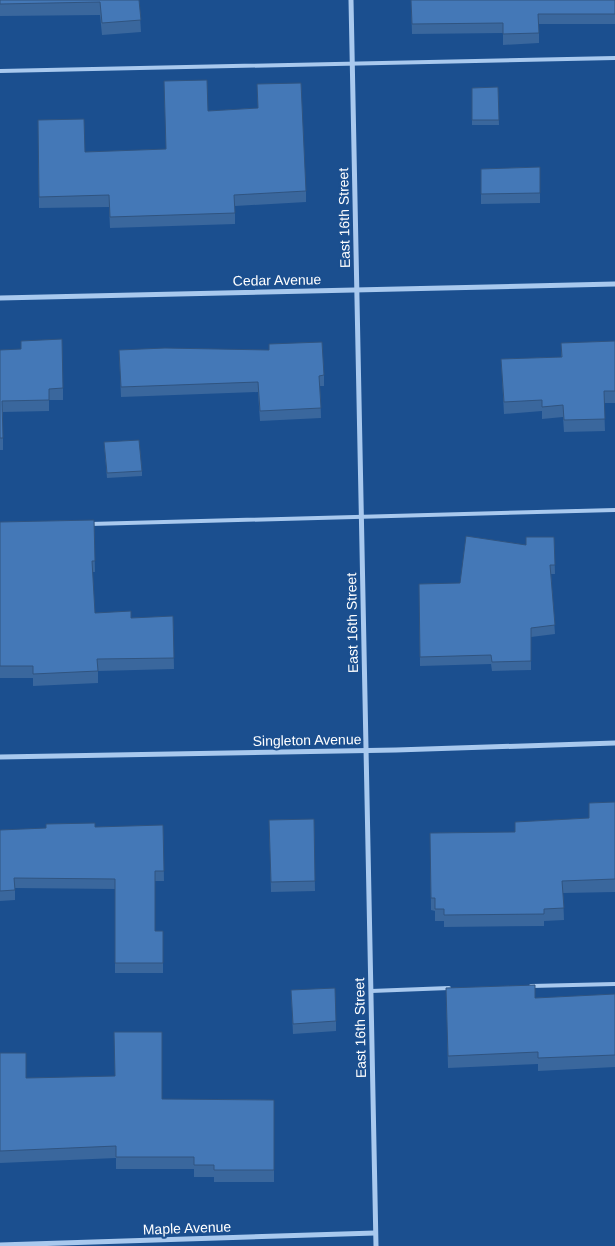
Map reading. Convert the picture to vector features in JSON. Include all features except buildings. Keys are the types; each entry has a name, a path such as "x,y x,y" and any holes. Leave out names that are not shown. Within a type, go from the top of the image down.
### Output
{"street":[{"name":"East 16th Street","path":"351,0 376,1246"},
{"name":"Cedar Avenue","path":"0,298 615,284"},
{"name":"Singleton Avenue","path":"0,757 615,743"},
{"name":"Maple Avenue","path":"0,1245 375,1233"}],"lane":[{"path":"0,71 615,58"},
{"path":"88,524 615,510"},
{"path":"528,986 615,984"},
{"path":"371,991 450,988"}]}
